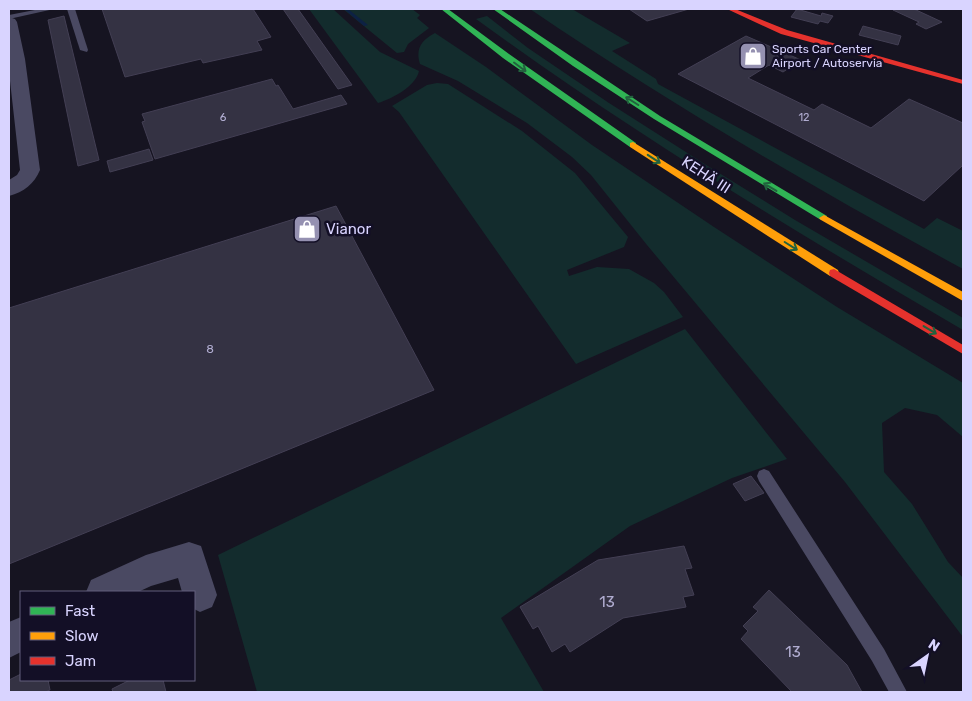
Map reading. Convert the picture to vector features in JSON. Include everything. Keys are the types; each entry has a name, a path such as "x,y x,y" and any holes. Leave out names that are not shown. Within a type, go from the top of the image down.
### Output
{"main road":[{"path":"430,9 481,38"},
{"name":"KEHÄ III","path":"444,9 481,38 626,141 704,192 963,350"},
{"name":"KEHÄ III","path":"496,9 604,84 733,165 842,230 963,297"},
{"path":"730,9 784,32 915,64 963,82"},
{"path":"842,230 963,288"}],"street":[{"path":"9,22 12,60 30,170 26,180 9,189"},
{"path":"105,591 146,571 189,558 200,595"}],"lane":[{"path":"9,17 50,9"},
{"path":"71,9 84,50"},
{"path":"764,476 878,655 898,692"}],"green space":[{"path":"309,9 333,9 380,52 419,71 417,77 403,91 378,103"},
{"path":"343,9 412,9 420,15 417,18 429,28 408,44 404,52 397,53"},
{"path":"530,9 572,9 630,43 612,51 656,79 658,84 924,229 937,218 963,231 963,269 852,208 689,112"},
{"path":"487,16 528,48 609,103 711,168 795,220 963,318 963,330 839,257 655,142 476,19"},
{"path":"435,33 486,67 592,145 714,227 837,307 963,383 963,437 937,415 905,408 882,423 884,472 912,504 948,562 963,578 963,637 845,482 591,175 572,157 527,123 458,81 420,64 419,49 426,39"},
{"path":"437,83 448,84 522,131 575,173 628,237 624,247 567,270 569,276 597,267 629,269 654,283 664,292 683,317 576,364 399,112 392,106 427,85"},
{"path":"685,329 787,459 732,478 630,526 501,618 544,692 257,692 218,555"}],"building":[{"path":"102,9 253,9 271,37 257,41 262,50 203,63 201,59 125,77"},
{"path":"283,9 298,9 352,85 338,89"},
{"path":"629,9 689,9 647,21"},
{"path":"797,9 821,16 822,13 833,16 828,23 820,21 818,24 791,17"},
{"path":"914,9 942,22 926,29 916,24 919,22 893,10"},
{"path":"64,16 99,160 78,166 48,20"},
{"path":"863,26 901,36 898,45 859,35"},
{"path":"746,36 801,60 783,72 769,65 748,78 814,110 822,104 871,128 909,99 963,123 963,165 924,201 678,74"},
{"path":"272,79 293,109 341,95 347,104 155,159 142,122 145,121 142,114"},
{"path":"149,149 153,160 110,172 107,161"},
{"path":"336,206 434,390 9,564 9,308"},
{"path":"751,476 764,493 745,501 733,484"},
{"path":"684,546 692,568 685,569 694,595 683,597 686,607 623,618 570,652 565,644 552,652 538,626 533,629 520,607 598,560"},
{"path":"769,590 847,665 862,692 792,692 741,639 748,631 743,626 758,611 753,607"},
{"path":"20,674 20,681 48,681 50,690 45,692 9,692 9,680"},
{"path":"128,681 163,681 166,692 113,692 112,689"}],"waterway":[{"path":"346,9 366,25"}],"traffic: fast":[{"path":"444,9 506,56 633,145"},
{"path":"496,9 576,65 657,118 824,218"}],"traffic: slow":[{"path":"633,145 834,273"},
{"path":"824,218 963,297"}],"traffic: jam":[{"path":"730,9 784,32 963,82"},
{"path":"834,273 963,350"}],"place":[{"name":"Sports Car Center Airport / Autoservia","path":"753,56"},
{"name":"Vianor","path":"307,229"}]}
